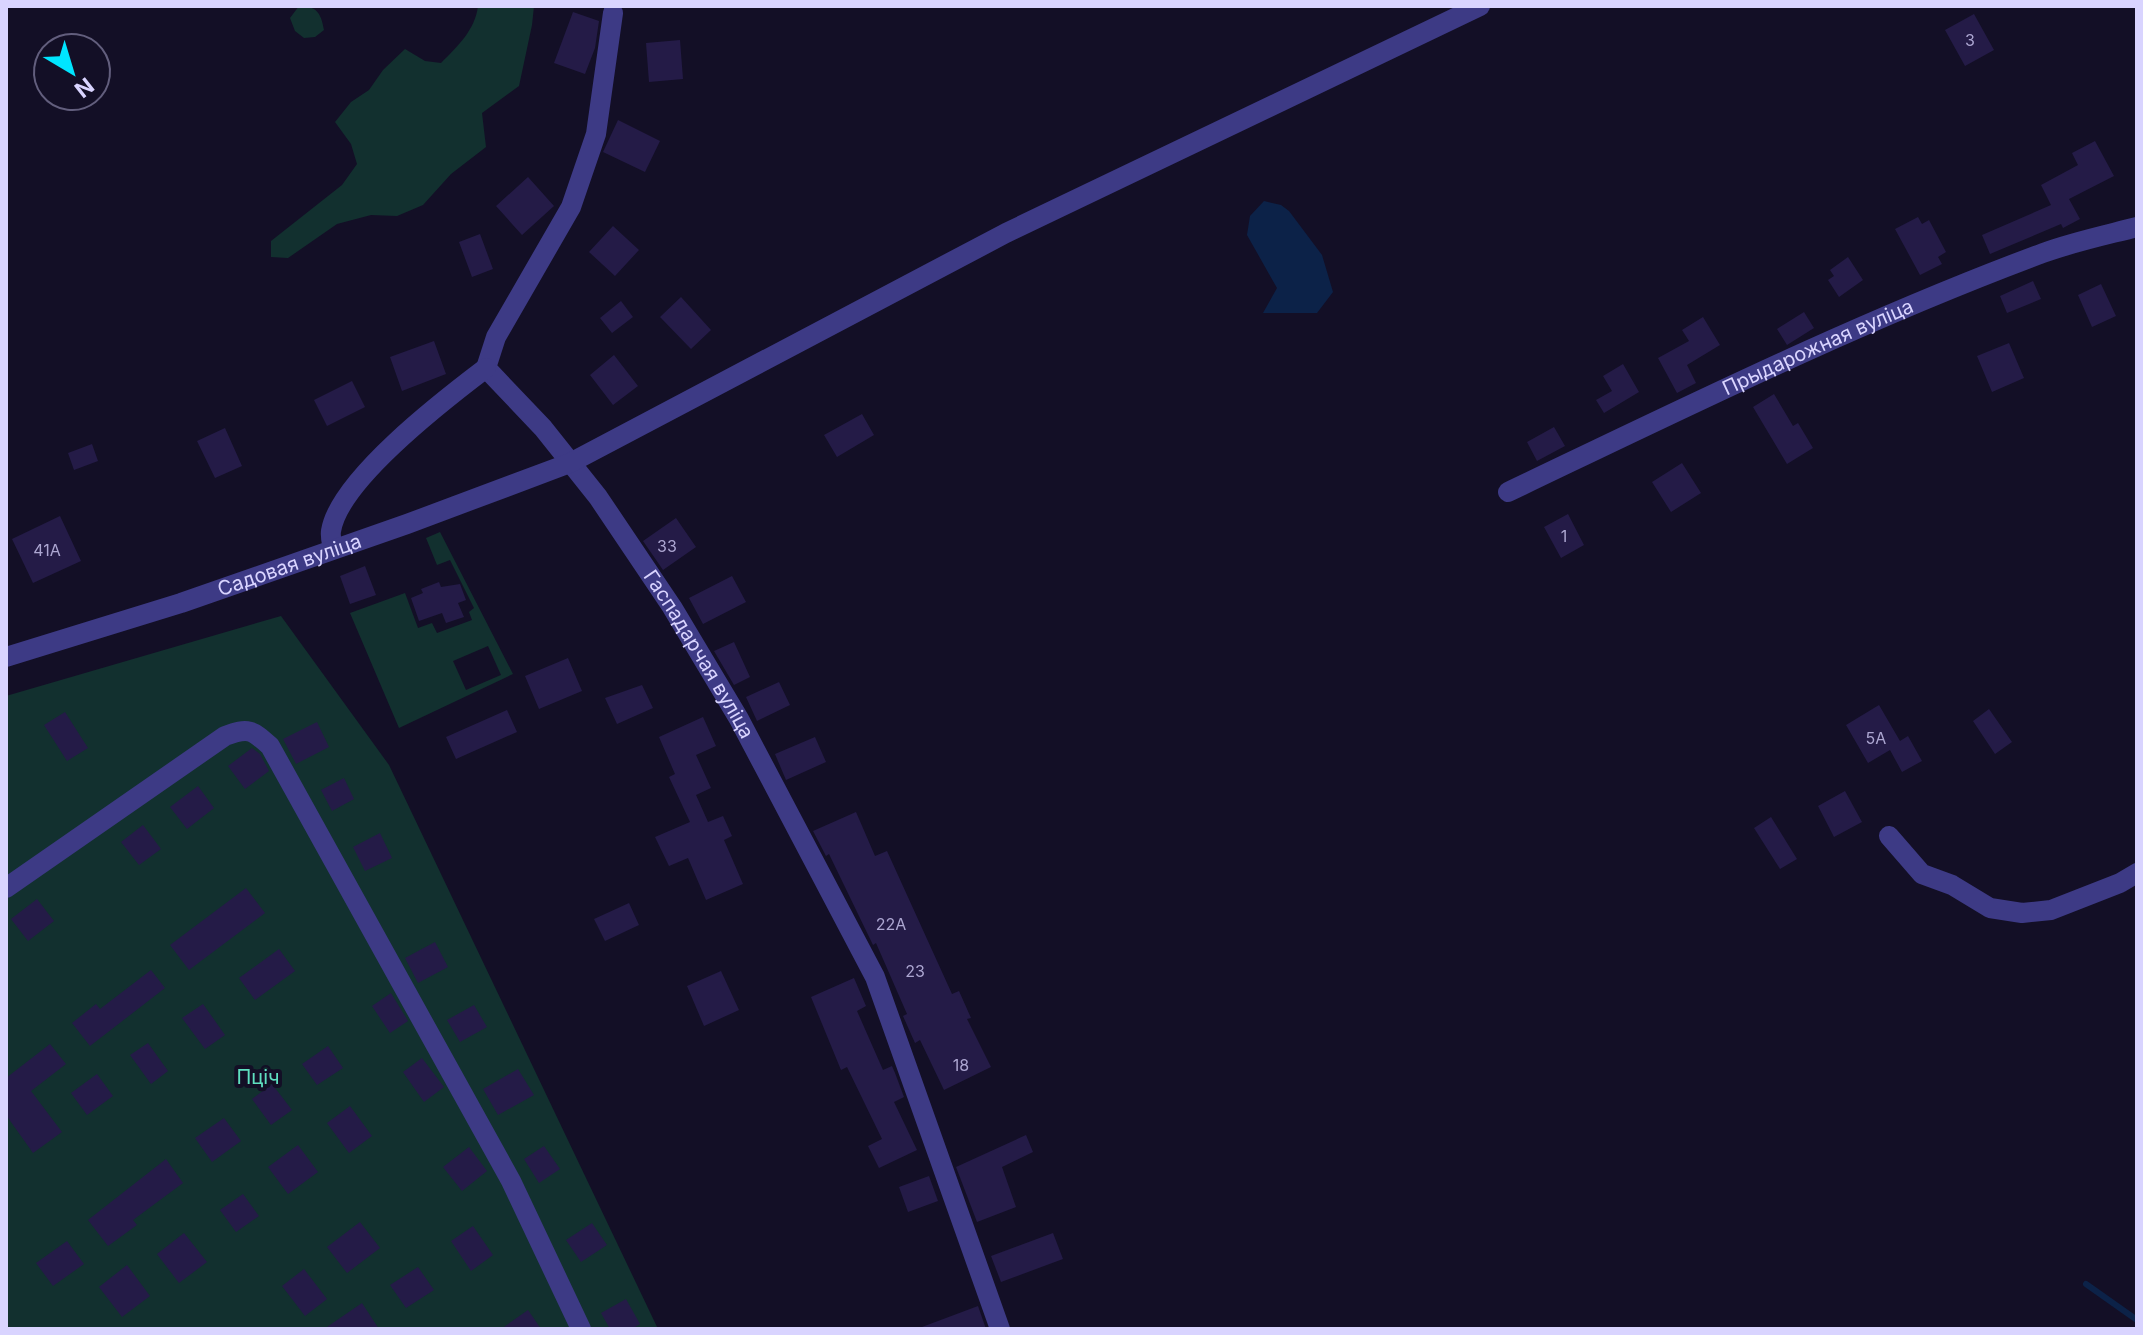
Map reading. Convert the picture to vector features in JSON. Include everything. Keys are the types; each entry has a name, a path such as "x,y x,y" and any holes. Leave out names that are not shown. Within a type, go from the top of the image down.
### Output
{"street":[{"name":"Садовая вуліца","path":"6,657 181,603 570,463 1006,233 1480,6"},
{"path":"333,549 331,533 347,494 428,411 486,368 496,337 571,207 596,134 613,13"},
{"name":"Прыдарожная вуліца","path":"1508,492 1725,388 1911,306 2046,252 2137,227"},
{"name":"Гаспадарчая вуліца","path":"486,368 543,428 598,497 664,595 739,719 875,977 1000,1329"},
{"path":"6,888 225,736 241,730 253,731 270,746 511,1181 581,1329"},
{"path":"1889,836 1922,874 1952,885 1990,908 2022,913 2051,910 2120,883 2137,873"}],"green space":[{"path":"299,6 310,7 320,15 324,30 315,37 304,38 295,31 290,18"},
{"path":"478,6 534,6 519,86 482,113 486,147 451,174 423,205 397,216 371,215 337,224 288,258 271,257 271,241 342,185 357,164 351,144 335,122 351,102 369,90 383,70 405,49 425,61 441,63 469,30"},
{"path":"440,532 513,674 399,728 350,613 405,593 418,628 432,623 437,633 472,620 469,612 474,608 450,560 437,565 426,538","holes":["488,646 501,675 466,690 453,661"]},
{"name":"Пціч","path":"281,616 389,765 658,1329 6,1329 6,696"}],"water":[{"path":"1264,201 1281,205 1289,211 1322,255 1333,292 1317,313 1263,313 1277,288 1247,235 1250,216"}],"building":[{"path":"573,12 599,21 595,48 585,74 554,63"},
{"path":"1974,14 1994,50 1965,66 1945,30"},
{"path":"680,40 683,79 649,82 646,43"},
{"path":"618,120 660,141 645,172 603,152"},
{"path":"2095,141 2114,176 2069,199 2080,219 1990,254 1982,235 2051,205 2041,185 2078,165 2072,153"},
{"path":"528,177 554,206 522,235 496,206"},
{"path":"1918,217 1922,224 1929,220 1946,252 1938,257 1942,264 1920,275 1895,229"},
{"path":"613,226 639,250 615,276 589,252"},
{"path":"480,234 493,269 472,277 459,242"},
{"path":"1848,257 1863,280 1839,297 1828,280 1834,276 1830,270"},
{"path":"2033,281 2041,299 2007,313 2000,296"},
{"path":"2101,284 2116,316 2092,327 2078,295"},
{"path":"681,297 711,330 691,349 660,317"},
{"path":"621,301 633,317 612,333 600,318"},
{"path":"1804,312 1814,328 1787,345 1777,329"},
{"path":"1703,317 1720,345 1687,365 1696,383 1677,393 1658,358 1689,341 1682,330"},
{"path":"434,341 446,374 402,391 390,357"},
{"path":"2009,343 2024,378 1992,392 1977,356"},
{"path":"614,355 638,386 613,405 590,375"},
{"path":"1623,364 1639,392 1604,413 1596,400 1612,391 1603,376"},
{"path":"352,381 365,407 327,426 314,400"},
{"path":"1774,394 1793,426 1798,423 1813,448 1787,464 1753,407"},
{"path":"862,414 874,435 837,457 824,435"},
{"path":"1554,427 1565,446 1537,461 1527,442"},
{"path":"225,428 242,466 215,478 197,441"},
{"path":"92,444 98,461 74,470 68,453"},
{"path":"1682,463 1701,493 1671,512 1652,482"},
{"path":"1568,514 1584,545 1561,558 1544,527"},
{"path":"60,516 81,561 33,583 12,539"},
{"path":"676,518 696,547 663,570 643,541"},
{"path":"365,566 376,595 350,604 340,576"},
{"path":"732,576 746,602 703,624 689,598"},
{"path":"439,582 441,587 460,584 466,600 458,603 464,617 446,623 442,613 419,621 411,598 423,593 421,589"},
{"path":"734,642 750,677 734,685 714,651"},
{"path":"568,658 582,691 539,709 525,676"},
{"path":"779,682 790,705 757,721 746,697"},
{"path":"642,685 653,708 617,724 605,698"},
{"path":"1879,705 1900,741 1908,736 1922,761 1902,772 1890,750 1868,763 1846,725"},
{"path":"1989,709 2012,742 1995,754 1973,721"},
{"path":"507,710 517,732 456,759 446,737"},
{"path":"65,712 88,748 67,761 44,725"},
{"path":"703,717 716,746 696,755 711,788 696,795 708,822 723,816 732,836 724,840 743,884 706,900 688,858 669,866 655,837 690,822 669,777 675,774 659,737"},
{"path":"317,722 329,747 296,764 283,739"},
{"path":"815,737 826,762 786,780 775,754"},
{"path":"252,748 260,754 269,771 245,789 228,766"},
{"path":"344,778 354,799 332,811 321,790"},
{"path":"198,786 214,808 187,829 170,807"},
{"path":"1845,791 1862,822 1834,837 1818,806"},
{"path":"856,812 875,856 887,851 952,994 959,991 971,1018 967,1019 991,1067 944,1090 920,1040 915,1043 903,1016 907,1014 876,943 873,945 829,854 826,856 813,831"},
{"path":"1771,817 1797,859 1780,869 1754,828"},
{"path":"143,825 161,849 139,865 121,842"},
{"path":"380,833 392,858 365,871 353,847"},
{"path":"246,888 265,913 189,970 170,945"},
{"path":"37,899 54,921 28,941 11,919"},
{"path":"629,903 639,925 605,941 594,919"},
{"path":"435,942 448,967 418,983 405,958"},
{"path":"279,949 295,971 255,1000 239,978"},
{"path":"151,970 165,988 90,1046 72,1023 96,1004 100,1009"},
{"path":"721,971 739,1010 704,1026 687,986"},
{"path":"854,978 866,1006 857,1011 883,1070 892,1066 904,1097 894,1102 917,1150 879,1168 868,1146 882,1139 847,1067 841,1070 811,997"},
{"path":"391,993 408,1021 390,1033 372,1006"},
{"path":"203,1004 225,1035 205,1049 182,1018"},
{"path":"474,1005 487,1027 460,1042 447,1020"},
{"path":"148,1043 168,1071 151,1084 130,1055"},
{"path":"50,1044 66,1064 31,1091 62,1132 33,1153 6,1115 6,1078"},
{"path":"328,1046 343,1068 317,1085 302,1064"},
{"path":"422,1058 444,1087 424,1102 403,1072"},
{"path":"518,1069 534,1095 498,1115 483,1089"},
{"path":"97,1074 113,1096 87,1115 71,1093"},
{"path":"272,1084 292,1110 271,1125 252,1099"},
{"path":"350,1106 372,1136 349,1153 327,1123"},
{"path":"224,1118 241,1141 212,1162 195,1138"},
{"path":"1026,1135 1033,1152 1002,1167 1016,1207 977,1222 956,1167"},
{"path":"298,1145 318,1172 288,1194 268,1167"},
{"path":"544,1146 560,1169 539,1183 524,1159"},
{"path":"469,1147 487,1171 462,1191 443,1167"},
{"path":"166,1159 183,1183 133,1220 137,1225 108,1246 88,1220"},
{"path":"929,1176 938,1201 908,1212 899,1187"},
{"path":"243,1194 259,1216 236,1232 220,1210"},
{"path":"360,1222 380,1248 347,1273 327,1247"},
{"path":"592,1223 607,1245 581,1262 566,1240"},
{"path":"473,1226 493,1255 471,1271 451,1241"},
{"path":"184,1233 207,1262 179,1283 157,1254"},
{"path":"1053,1233 1063,1259 1001,1282 991,1256"},
{"path":"67,1241 84,1264 53,1286 36,1263"},
{"path":"127,1265 150,1296 122,1317 99,1287"},
{"path":"418,1267 434,1290 406,1308 390,1285"},
{"path":"304,1269 327,1299 305,1316 282,1286"},
{"path":"626,1299 640,1324 632,1329 610,1329 601,1313"},
{"path":"362,1303 379,1329 324,1329"},
{"path":"978,1306 986,1329 922,1329 922,1327"},
{"path":"528,1310 541,1329 501,1329"}],"waterway":[{"path":"2086,1284 2137,1320"}]}
